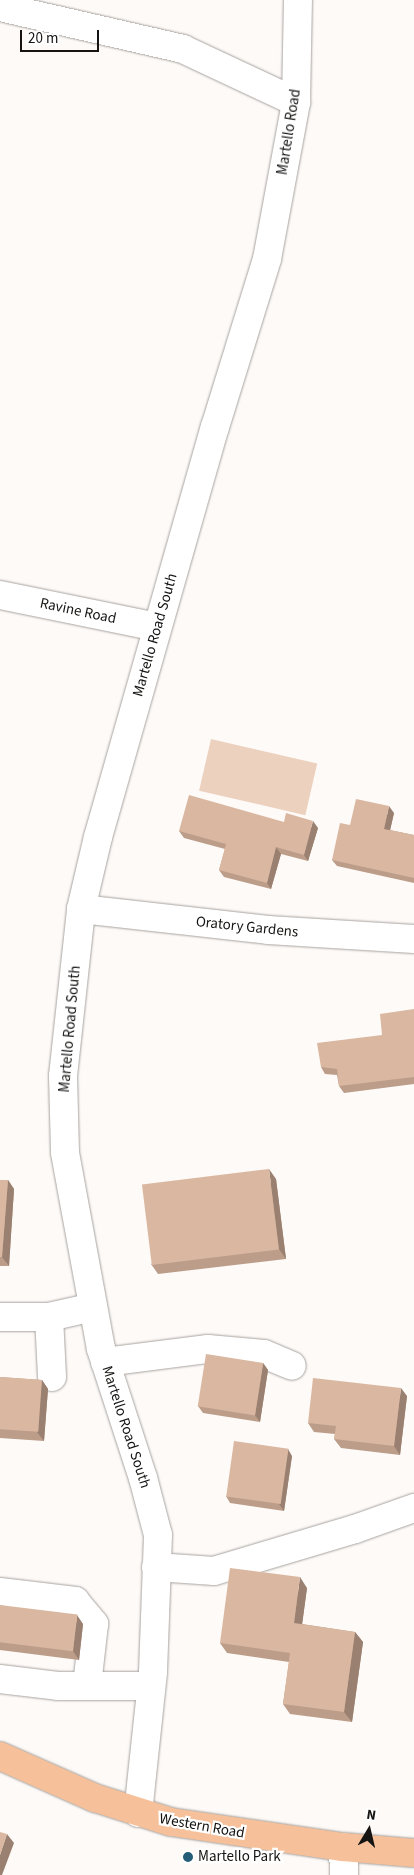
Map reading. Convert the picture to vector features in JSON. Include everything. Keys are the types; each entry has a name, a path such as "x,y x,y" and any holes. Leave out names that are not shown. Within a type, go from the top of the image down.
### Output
{"main road":[{"name":"Western Road","path":"0,1756 94,1798 138,1813 221,1831 343,1847 414,1853"}],"street":[{"name":"Martello Road","path":"267,260 296,102 304,1"},
{"path":"0,7 183,49 296,102"},
{"name":"Martello Road South","path":"138,1813 151,1686 158,1535 143,1478 105,1362 93,1307 66,1152 63,1076 81,909 98,837 157,627 267,260"},
{"name":"Ravine Road","path":"0,595 157,627"},
{"name":"Oratory Gardens","path":"81,909 268,930 414,939"},
{"path":"0,1317 48,1317 93,1307"},
{"path":"48,1317 52,1377"},
{"path":"105,1362 208,1349 264,1354 292,1366"},
{"path":"156,1567 214,1571 355,1529 414,1508"},
{"path":"0,1592 75,1601 94,1624 87,1685"},
{"path":"0,1679 58,1686 151,1686"},
{"path":"343,1847 344,1875"}],"shaded area":[{"path":"211,739 317,764 305,815 199,791"}],"building":[{"path":"189,795 284,822 286,813 313,821 304,855 276,847 267,883 219,870 226,844 179,831"},
{"path":"356,799 389,806 384,829 414,835 414,878 332,860 340,823 350,825"},
{"path":"414,1009 414,1077 339,1086 337,1069 321,1067 317,1043 382,1035 380,1014"},
{"path":"269,1169 279,1249 152,1265 142,1185"},
{"path":"0,1180 8,1180 2,1257 0,1257"},
{"path":"206,1354 263,1363 255,1415 198,1406"},
{"path":"0,1377 42,1380 38,1432 0,1429"},
{"path":"313,1378 401,1388 394,1446 334,1439 336,1426 308,1423"},
{"path":"234,1441 288,1449 281,1504 226,1496"},
{"path":"230,1568 300,1577 294,1623 355,1632 344,1712 283,1704 290,1653 220,1643"},
{"path":"0,1605 77,1615 73,1651 0,1642"},
{"path":"0,1832 7,1834 0,1855"}],"place":[{"name":"Martello Park","path":"188,1857"}]}
